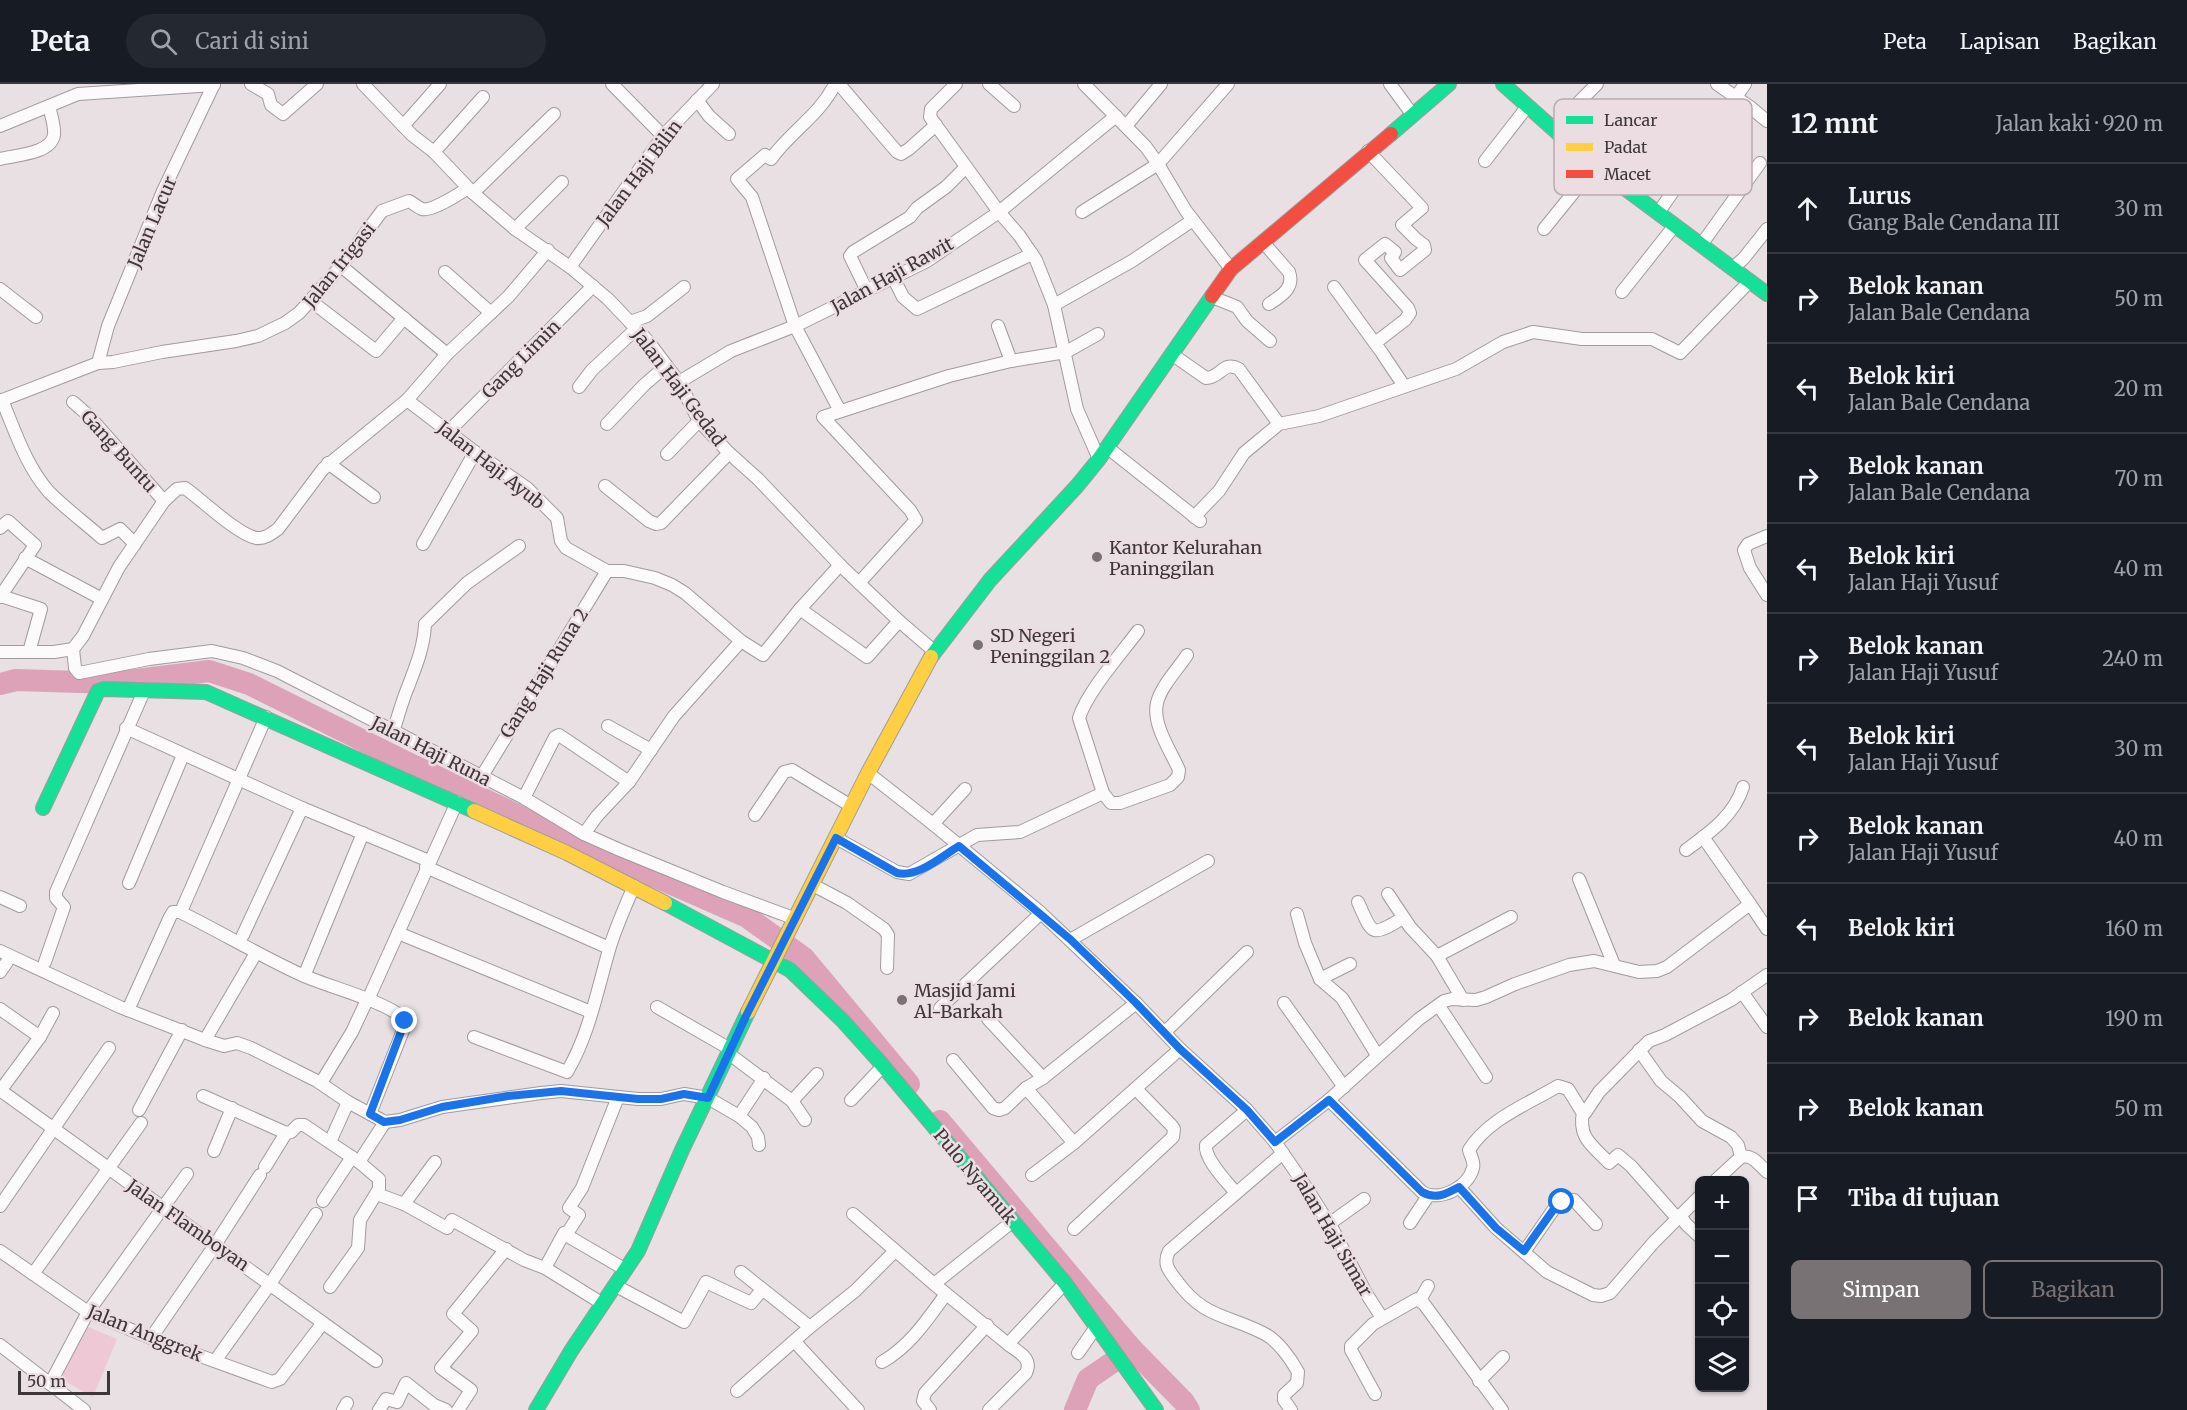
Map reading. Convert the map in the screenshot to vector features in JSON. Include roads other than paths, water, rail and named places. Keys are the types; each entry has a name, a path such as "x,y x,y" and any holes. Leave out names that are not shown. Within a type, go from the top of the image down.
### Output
{"street":[{"path":"251,84 270,96 271,105 283,114 317,84"},
{"name":"Jalan Haji Gedad","path":"363,84 403,126 434,152 470,191 515,229 570,267 633,325 679,382 699,421 840,565 898,621 934,651"},
{"path":"403,126 440,84"},
{"path":"612,84 663,136"},
{"name":"Jalan Haji Bilin","path":"570,267 663,136 712,84"},
{"path":"840,411 795,326 752,197 737,178 765,155 771,159 782,143 809,120 837,84 901,154 936,125"},
{"path":"956,84 931,109 930,117 1032,254 1054,305 1077,409 1104,453 1197,519 1244,453 1279,424 1319,416 1456,369 1503,342 1533,332 1582,339 1652,339 1680,353 1750,280"},
{"path":"989,84 1014,106"},
{"path":"1126,126 1161,84"},
{"path":"1082,212 1158,164 1227,84"},
{"path":"1390,84 1412,114"},
{"path":"536,1410 571,1351 626,1270 648,1230 682,1150 729,1051 868,773 934,651 995,574 1077,486 1104,453 1232,269 1449,84"},
{"path":"1503,84 1552,129"},
{"path":"1582,99 1597,84"},
{"path":"1717,84 1739,99"},
{"path":"1736,97 1745,84"},
{"path":"0,126 78,94 137,87 214,85"},
{"name":"Jalan Lacur","path":"98,363 108,326 159,202 214,85"},
{"path":"1085,85 1126,126 1158,164 1192,220 1232,269"},
{"path":"434,152 483,97"},
{"path":"698,100 708,116 729,134"},
{"path":"0,159 43,148 50,143 54,132 49,106"},
{"path":"1485,161 1527,107"},
{"path":"1752,109 1767,121"},
{"name":"Jalan Irigasi","path":"1,400 98,363 236,341 258,336 285,323 299,313 341,266 382,211 406,201 427,209 470,191 554,114"},
{"name":"Jalan Haji Rawit","path":"679,382 731,351 795,326 927,261 999,212 1116,116"},
{"path":"1368,152 1422,208 1402,225 1424,245 1425,250 1400,270 1391,258 1395,252 1385,244 1365,261 1410,313 1405,320 1375,343"},
{"path":"1752,174 1760,163"},
{"path":"867,291 852,262 850,256 853,252 910,217 917,208 946,187 966,167"},
{"path":"515,229 562,182"},
{"path":"1544,229 1572,195"},
{"path":"1634,195 1767,294"},
{"path":"1658,213 1671,195"},
{"path":"1701,245 1737,195"},
{"path":"1054,305 1132,261 1192,220"},
{"path":"1622,292 1675,225"},
{"path":"1733,268 1767,229"},
{"path":"1263,242 1289,272 1291,278 1282,296 1269,304"},
{"path":"0,652 73,649 83,636 118,567 164,501 177,489 185,488 249,535 264,538 278,529 328,463 407,400 447,354 508,297 548,250"},
{"path":"893,277 903,297 917,309 1032,254"},
{"path":"341,266 447,354"},
{"path":"445,272 491,313"},
{"name":"Gang Limin","path":"448,432 593,286"},
{"path":"579,387 633,325 684,286"},
{"path":"1334,287 1404,386"},
{"path":"0,289 36,317"},
{"path":"1212,297 1237,306 1247,321 1270,340"},
{"path":"310,301 376,351 404,318"},
{"path":"999,326 1011,362"},
{"path":"860,583 916,520 910,510 823,417 949,376 1066,352 1098,334"},
{"path":"1173,355 1206,378 1214,377 1228,366 1233,365 1239,369 1279,424"},
{"path":"607,424 666,366"},
{"path":"1,400 24,453 35,474 49,492 102,538 120,530 135,544"},
{"name":"Jalan Haji Ayub","path":"407,400 527,488 555,515 563,545 608,571 624,571 655,578 672,585 685,593 741,641 765,655 800,609 840,565"},
{"name":"Gang Buntu","path":"73,402 88,415 164,501"},
{"path":"667,454 699,421"},
{"path":"423,544 475,452"},
{"path":"605,486 656,524 661,523 729,453"},
{"path":"328,463 374,496"},
{"path":"0,528 8,521 35,545 0,597 41,609 29,652"},
{"path":"1767,536 1748,544 1744,550 1750,568 1767,595"},
{"path":"393,732 407,688 419,661 425,636 425,624 467,583 519,546"},
{"path":"26,558 102,599"},
{"name":"Gang Haji Runa 2","path":"482,776 608,571"},
{"path":"800,609 867,657 898,621"},
{"path":"1138,632 1100,682 1079,718 1103,793 1111,803 1120,804 1170,785 1178,777 1179,770 1158,724 1156,710 1160,694 1187,655"},
{"path":"584,834 628,782 674,716 741,641"},
{"name":"Jalan Haji Runa","path":"73,649 75,668 79,673 149,659 212,651 243,658 277,671 482,776 584,834 712,888 796,918"},
{"name":"Pulo Nyamuk","path":"43,808 98,691 104,689 206,692 457,802 777,955 842,1020 883,1066 1065,1283 1156,1410"},
{"path":"45,962 64,907 56,898 56,891 144,691"},
{"path":"183,907 266,717"},
{"path":"608,726 651,750"},
{"path":"126,728 302,808 363,833 609,948"},
{"path":"524,798 555,737 559,735 628,782"},
{"path":"129,883 183,755"},
{"path":"755,815 784,772 788,770 796,772 851,807"},
{"name":"Jalan Haji Simar","path":"868,773 960,845 1041,913 1136,1003 1167,1029 1180,1049 1247,1110 1283,1153 1329,1224 1382,1318"},
{"path":"1686,850 1715,828 1734,807 1743,787"},
{"path":"933,824 965,789"},
{"path":"836,838 897,873 905,874 915,872 982,834 1020,832 1103,793"},
{"path":"321,1083 352,1032 369,997 457,802"},
{"path":"243,935 302,808"},
{"path":"307,969 363,833"},
{"path":"1703,837 1767,929"},
{"path":"1071,940 1208,861"},
{"path":"1579,879 1614,965"},
{"path":"813,885 847,903 884,929 888,935 888,968"},
{"path":"474,1037 566,1073 576,1055 609,948 634,886"},
{"path":"1388,894 1403,918 1437,956 1463,1000"},
{"path":"0,897 20,906"},
{"path":"1358,902 1370,928 1375,931 1381,931 1403,918"},
{"path":"1275,1142 1329,1100 1377,1055 1444,1001 1486,997 1569,965 1594,961 1639,972 1657,971 1667,967 1750,904"},
{"path":"128,1010 173,912 180,912 304,976 369,997 400,1015 405,1021 370,1114"},
{"path":"940,1008 1041,913"},
{"path":"1297,914 1307,951 1320,979 1342,998 1377,1055"},
{"path":"1437,956 1511,917"},
{"path":"398,933 591,1012"},
{"path":"1167,1029 1247,952"},
{"path":"205,1040 256,953"},
{"path":"2,962 77,988 205,1040 224,1046 237,1043 251,1048 321,1083 348,1102 384,1122 400,1120 433,1109 519,1095 561,1091 661,1099 684,1094 708,1098 739,1116 752,1127 758,1137 759,1145"},
{"path":"1320,979 1350,964"},
{"path":"1583,1112 1589,1110 1599,1092 1649,1041 1731,1000 1767,975"},
{"path":"1742,992 1767,1027"},
{"path":"953,1060 996,1110 1005,1108 1136,1003"},
{"path":"1284,1003 1344,1087"},
{"path":"1439,1006 1486,1077"},
{"path":"657,1007 729,1051 792,1101 805,1120"},
{"path":"0,1009 40,1037"},
{"path":"0,1090 40,1037 53,1013"},
{"path":"988,1018 1043,1078"},
{"path":"33,1274 110,1169 140,1116 182,1030"},
{"path":"0,1206 109,1048"},
{"path":"1032,1175 1074,1143 1180,1049"},
{"path":"1639,1050 1661,1082 1680,1097 1702,1121 1731,1137 1743,1156 1755,1160 1767,1172"},
{"path":"852,1100 883,1066"},
{"path":"792,1101 817,1074"},
{"path":"739,1116 764,1078"},
{"path":"1329,1100 1428,1196 1443,1195 1459,1187 1473,1170 1469,1152 1471,1147 1496,1122 1558,1086 1568,1089 1583,1112 1580,1124 1582,1135 1609,1163 1618,1155 1631,1166 1695,1232"},
{"path":"1026,1089 1074,1143"},
{"path":"1074,1229 1173,1137 1172,1126 1136,1089"},
{"name":"Jalan Flamboyan","path":"0,1090 375,1361"},
{"path":"203,1096 286,1133 301,1124 356,1160 379,1179 377,1194 360,1220 358,1248 330,1287"},
{"path":"566,1235 579,1215 569,1208 582,1188 618,1097"},
{"path":"330,1142 348,1102"},
{"path":"214,1151 232,1108"},
{"path":"1236,1193 1208,1158 1205,1149 1206,1145 1247,1110"},
{"path":"323,1201 384,1122"},
{"path":"151,1338 215,1245 286,1133"},
{"name":"Jalan Haji Simar","path":"1283,1153 1169,1251 1166,1257 1167,1268 1187,1294 1208,1311 1265,1335 1276,1343 1298,1372 1297,1383 1284,1395 1284,1400 1292,1410"},
{"path":"1720,1176 1743,1156"},
{"path":"404,1204 435,1162"},
{"path":"50,1384 88,1312 187,1174"},
{"path":"1459,1187 1496,1228 1547,1272 1593,1295 1606,1295 1615,1288 1678,1216 1695,1201"},
{"path":"377,1194 404,1204 447,1228 452,1220 524,1260 545,1268 603,1304"},
{"path":"1410,1223 1428,1196"},
{"path":"1329,1224 1365,1199"},
{"path":"1524,1251 1556,1206 1566,1200 1574,1200 1596,1224"},
{"path":"215,1361 316,1214"},
{"path":"854,1214 934,1284 1027,1359 1029,1367 1026,1373 989,1410"},
{"path":"934,1284 1013,1221"},
{"path":"545,1268 564,1233 626,1270"},
{"path":"458,1410 471,1390 441,1368 472,1331 453,1314 506,1249"},
{"name":"Jalan Anggrek","path":"0,1251 88,1312 268,1381 275,1382 280,1379 321,1324"},
{"path":"737,1391 855,1291 895,1251"},
{"path":"741,1272 810,1328"},
{"path":"616,1286 684,1322 706,1282 752,1303 762,1290"},
{"path":"1008,1344 1065,1283"},
{"path":"1420,1300 1428,1286"},
{"path":"882,1362 907,1344 946,1294"},
{"path":"1375,1394 1351,1346 1382,1318 1414,1299 1420,1300 1502,1410"},
{"path":"930,1410 923,1401 925,1393 987,1325"},
{"path":"1078,1353 1097,1329"},
{"path":"795,1342 858,1410"},
{"path":"0,1345 84,1410"},
{"path":"1479,1381 1503,1357"},
{"path":"380,1410 386,1399 397,1402 406,1383 434,1405 446,1410"}],"waterway":[{"path":"0,684 16,680 112,683 209,671 249,684 546,829 747,917 804,958 909,1084"},
{"path":"940,1121 1132,1349 1184,1402 1189,1410"},
{"path":"1075,1410 1088,1379 1132,1349"}],"place":[{"name":"Kantor Kelurahan Paninggilan","path":"1097,557"},
{"name":"SD Negeri Peninggilan 2","path":"978,645"},
{"name":"Masjid Jami Al-Barkah","path":"902,1000"}]}
